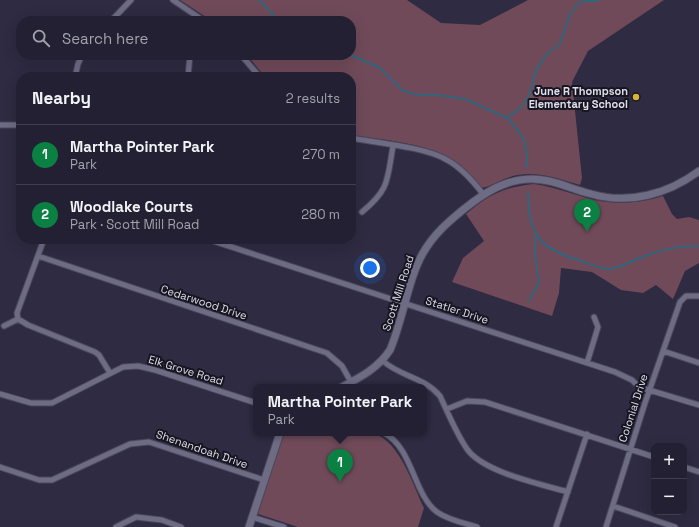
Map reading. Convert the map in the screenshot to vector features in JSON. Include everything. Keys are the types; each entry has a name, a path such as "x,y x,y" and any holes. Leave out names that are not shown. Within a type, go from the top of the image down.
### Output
{"street":[{"path":"116,16 131,0"},
{"path":"173,0 197,16"},
{"path":"76,72 80,60"},
{"path":"188,72 190,60"},
{"path":"245,60 255,72"},
{"path":"0,125 16,125"},
{"path":"356,139 428,152 447,159 464,172 482,194"},
{"path":"362,212 382,192 387,182 393,146"},
{"name":"Scott Mill Road","path":"383,361 395,337 422,254 444,225 482,194 504,184 532,179 544,180 603,196 631,197 649,195 672,188 699,171"},
{"path":"42,244 17,313 18,319 28,325 95,352 99,355 110,373"},
{"name":"Statler Drive","path":"223,244 614,372 632,380 640,387 699,405"},
{"name":"Cedarwood Drive","path":"38,256 327,354 342,366 351,382"},
{"name":"Colonial Drive","path":"606,527 630,449 680,302 684,297 699,296"},
{"path":"587,363 598,327 594,317"},
{"path":"4,326 18,319"},
{"path":"663,351 699,363"},
{"path":"347,384 383,361 399,373 427,384 440,396 466,448 486,465 568,492"},
{"name":"Elk Grove Road","path":"0,394 31,403 52,403 122,367 138,366 253,401"},
{"path":"447,409 467,400 479,400 651,456"},
{"path":"556,527 587,434"},
{"path":"248,527 279,436"},
{"path":"387,436 399,446 425,497 436,511 477,527"},
{"name":"Shenandoah Drive","path":"0,467 39,480 52,480 124,446 143,441 264,480"},
{"path":"687,468 699,472"},
{"path":"613,506 676,527"},
{"path":"116,527 136,517 162,520 181,527"},
{"path":"252,517 284,527"}],"shaded area":[{"path":"180,0 407,0 441,23 480,25 528,0 664,0 588,51 572,82 582,178 580,185 537,174 528,174 510,177 481,188 470,174 462,167 437,152 424,147 356,136 356,72 261,72 251,60 356,60 356,16 204,16"},
{"path":"534,184 603,202 638,202 663,196 672,214 677,219 689,217 699,220 699,263 685,271 673,299 656,285 643,293 621,290 592,272 561,268 559,293 552,316 452,282 463,258 484,241 466,214 482,201 497,193 514,187"},
{"path":"284,436 379,436 383,438 392,446 405,465 424,508 418,527 298,527 258,514"}],"waterway":[{"path":"259,0 274,16"},
{"path":"356,57 380,68 402,90 413,94 465,99 507,118 524,105 532,88 535,72 546,55 560,43 571,12 580,2 600,0"},
{"path":"507,118 518,130 524,140 527,168"},
{"path":"528,192 531,220 534,230 539,238 546,245 556,251 598,267 605,269 615,268 660,251 683,246 699,246"},
{"path":"529,301 539,282 535,253 536,235"}],"place":[{"name":"June R Thompson Elementary School","path":"636,97"},
{"name":"Woodlake Courts","path":"587,232"},
{"name":"Martha Pointer Park","path":"340,482"}]}
